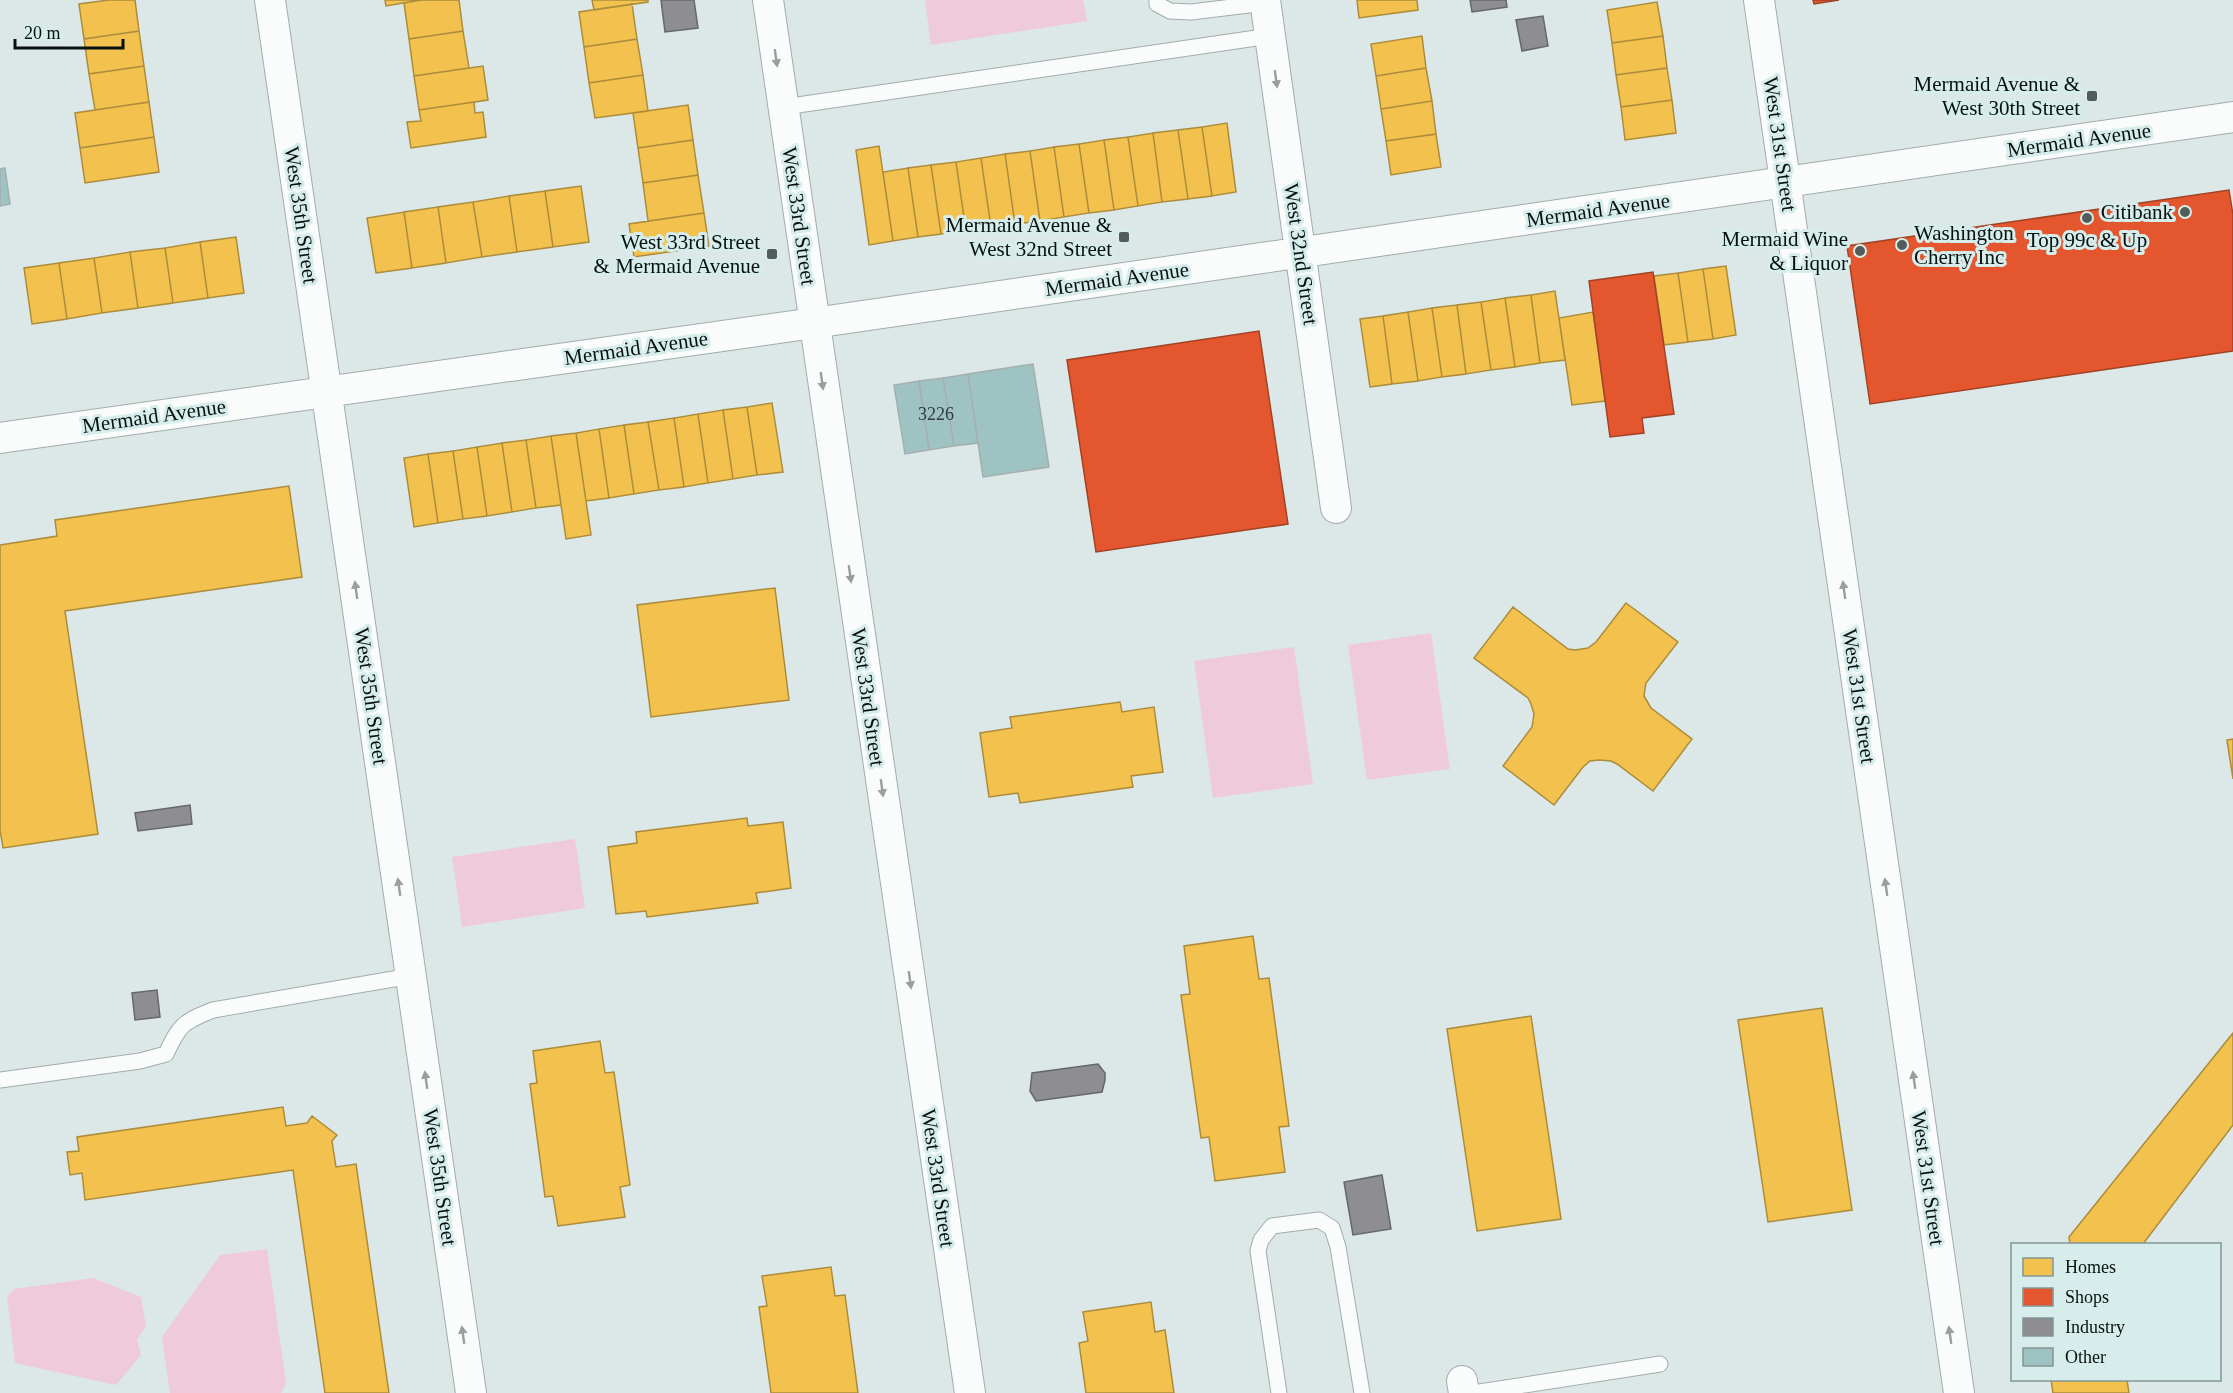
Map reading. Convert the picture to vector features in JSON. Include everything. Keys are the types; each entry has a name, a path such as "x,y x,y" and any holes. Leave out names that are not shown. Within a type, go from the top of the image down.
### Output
{"street":[{"name":"West 35th Street","path":"270,0 471,1393"},
{"name":"West 33rd Street","path":"768,0 970,1393"},
{"name":"West 31st Street","path":"1759,0 1959,1393"},
{"name":"West 32nd Street","path":"1265,1 1336,508"},
{"name":"Mermaid Avenue","path":"0,438 814,323 2233,117"}],"lane":[{"path":"1157,0 1157,4 1170,11 1191,12 1265,1"},
{"path":"783,107 1270,36"},
{"path":"0,1080 140,1061 166,1054 177,1029 189,1019 213,1010 411,976"},
{"path":"1279,1393 1258,1251 1261,1240 1272,1226 1319,1220 1332,1228 1338,1247 1362,1393"},
{"path":"1466,1389 1660,1364"}],"shaded area":[{"path":"925,0 1083,0 1087,21 931,45"},
{"path":"1431,633 1450,769 1367,780 1348,645"},
{"path":"1294,647 1313,784 1213,798 1194,661"},
{"path":"575,839 585,908 462,927 452,857"},
{"path":"267,1249 286,1384 281,1393 170,1393 162,1337 220,1255"},
{"path":"93,1278 141,1297 146,1326 137,1340 141,1355 116,1385 15,1363 7,1297 14,1289"}],"building: Homes":[{"path":"109,0 135,0 139,31 84,39 79,4"},
{"path":"385,0 421,0 386,6"},
{"path":"421,0 459,0 463,31 409,39 404,3"},
{"path":"592,0 648,0 648,2 594,10"},
{"path":"1357,0 1417,0 1418,10 1359,18"},
{"path":"1657,2 1663,36 1612,43 1607,10"},
{"path":"632,4 637,39 584,47 579,12"},
{"path":"139,31 144,66 89,74 84,39"},
{"path":"463,31 469,68 414,76 409,39"},
{"path":"1422,36 1426,68 1376,76 1371,44"},
{"path":"1663,36 1667,68 1616,75 1612,43"},
{"path":"637,39 643,75 589,83 584,47"},
{"path":"144,66 149,102 95,110 89,74"},
{"path":"483,66 488,100 419,110 414,76"},
{"path":"1426,68 1432,101 1381,109 1376,76"},
{"path":"1667,68 1672,100 1621,107 1616,75"},
{"path":"643,75 648,111 595,118 589,83"},
{"path":"1672,100 1676,133 1625,140 1621,107"},
{"path":"1432,101 1436,134 1386,141 1381,109"},
{"path":"149,102 154,137 80,148 75,113"},
{"path":"474,102 475,113 483,112 486,137 411,148 407,122 421,121 419,110"},
{"path":"688,105 693,140 638,148 633,113"},
{"path":"1227,123 1236,192 1212,196 1202,127"},
{"path":"1202,127 1212,196 1188,199 1178,130"},
{"path":"1178,130 1188,199 1162,202 1153,133"},
{"path":"1153,133 1162,202 1138,206 1128,137"},
{"path":"1436,134 1441,167 1391,175 1386,141"},
{"path":"154,137 159,172 85,183 80,148"},
{"path":"1128,137 1138,206 1114,210 1104,140"},
{"path":"693,140 698,175 643,183 638,148"},
{"path":"1104,140 1114,210 1089,213 1079,144"},
{"path":"1079,144 1089,213 1064,217 1054,147"},
{"path":"879,146 893,241 869,245 856,150"},
{"path":"1054,147 1064,217 1040,221 1030,151"},
{"path":"1030,151 1040,221 1015,224 1005,154"},
{"path":"1005,154 1015,224 991,227 981,158"},
{"path":"981,158 991,227 966,231 956,162"},
{"path":"956,162 966,231 941,234 931,165"},
{"path":"931,165 941,234 918,237 908,168"},
{"path":"908,168 918,237 893,241 883,172"},
{"path":"698,175 704,213 648,221 643,183"},
{"path":"581,186 589,242 553,247 545,191"},
{"path":"545,191 553,247 517,252 509,196"},
{"path":"509,196 517,252 482,257 473,202"},
{"path":"473,202 482,257 446,263 438,207"},
{"path":"438,207 446,263 412,268 404,212"},
{"path":"404,212 412,268 376,273 367,218"},
{"path":"704,213 709,246 634,257 629,224"},
{"path":"236,237 244,293 208,298 200,242"},
{"path":"200,242 208,298 173,303 165,248"},
{"path":"165,248 173,303 138,308 130,252"},
{"path":"130,252 138,308 102,313 94,258"},
{"path":"94,258 102,313 67,319 59,263"},
{"path":"59,263 67,319 32,324 24,268"},
{"path":"1726,266 1736,335 1713,339 1703,269"},
{"path":"1703,269 1713,339 1688,342 1678,273"},
{"path":"1678,273 1688,342 1664,345 1654,276"},
{"path":"1555,291 1565,360 1540,363 1531,295"},
{"path":"1531,295 1540,363 1515,367 1505,298"},
{"path":"1505,298 1515,367 1491,370 1481,302"},
{"path":"1481,302 1491,370 1466,374 1457,305"},
{"path":"1457,305 1466,374 1442,377 1432,308"},
{"path":"1432,308 1442,377 1418,381 1408,312"},
{"path":"1408,312 1418,381 1392,384 1383,316"},
{"path":"1593,312 1605,401 1572,405 1559,318"},
{"path":"1383,316 1392,384 1370,387 1360,319"},
{"path":"772,403 783,472 757,475 747,407"},
{"path":"747,407 757,475 733,479 723,410"},
{"path":"723,410 733,479 708,483 698,414"},
{"path":"698,414 708,483 684,487 674,418"},
{"path":"674,418 684,487 659,490 648,422"},
{"path":"648,422 659,490 634,494 624,425"},
{"path":"624,425 634,494 609,498 599,429"},
{"path":"599,429 609,498 586,501 576,433"},
{"path":"576,433 591,535 566,539 551,436"},
{"path":"551,436 561,505 536,508 526,440"},
{"path":"526,440 536,508 512,512 502,443"},
{"path":"502,443 512,512 487,516 477,447"},
{"path":"477,447 487,516 463,519 453,451"},
{"path":"453,451 463,519 438,523 428,454"},
{"path":"428,454 438,523 414,527 404,458"},
{"path":"289,486 302,577 65,611 98,834 3,848 0,830 0,545 57,536 55,520"},
{"path":"775,588 789,700 651,717 637,605"},
{"path":"1626,603 1678,642 1646,683 1644,696 1651,708 1692,739 1653,791 1611,761 1590,761 1554,805 1503,766 1532,727 1534,714 1528,698 1474,658 1513,607 1568,649 1575,650 1588,648 1596,642"},
{"path":"1120,702 1122,712 1154,707 1163,772 1131,776 1133,787 1020,803 1018,793 989,797 980,733 1012,728 1010,717"},
{"path":"2233,739 2233,779 2227,740"},
{"path":"747,818 748,826 783,822 791,888 756,893 758,903 647,917 646,911 616,914 608,847 637,843 636,832"},
{"path":"1253,936 1259,979 1269,978 1289,1126 1279,1127 1285,1172 1215,1181 1209,1137 1201,1138 1181,995 1190,994 1184,946"},
{"path":"1822,1008 1852,1210 1768,1222 1738,1020"},
{"path":"1531,1016 1561,1219 1477,1231 1447,1029"},
{"path":"2233,1033 2233,1125 2144,1243 2070,1243 2069,1237"},
{"path":"600,1041 605,1073 614,1072 630,1185 620,1187 625,1217 558,1226 553,1196 545,1197 530,1084 537,1083 533,1051"},
{"path":"283,1107 286,1126 307,1123 312,1116 337,1135 332,1141 336,1167 356,1164 389,1393 325,1393 293,1170 85,1200 82,1173 70,1175 67,1152 79,1151 77,1137"},
{"path":"831,1267 835,1296 845,1295 858,1393 771,1393 759,1307 767,1306 762,1276"},
{"path":"1151,1302 1155,1332 1165,1330 1174,1393 1086,1393 1079,1343 1088,1341 1083,1312"},
{"path":"2051,1381 2127,1381 2129,1393 2053,1393"}],"building: Shops":[{"path":"1813,0 1839,0 1814,4"},
{"path":"2229,190 2233,215 2233,351 1870,404 1847,246"},
{"path":"1653,272 1674,414 1642,418 1644,433 1610,437 1589,281"},
{"path":"1259,331 1288,524 1096,552 1067,360"}],"building: Industry":[{"path":"661,0 694,0 698,28 665,32"},
{"path":"1470,0 1506,0 1507,7 1472,12"},
{"path":"1543,16 1548,46 1522,51 1516,20"},
{"path":"190,805 192,824 138,831 135,813"},
{"path":"157,990 160,1017 135,1020 132,993"},
{"path":"1098,1064 1105,1073 1102,1092 1036,1101 1030,1091 1032,1073"},
{"path":"1382,1175 1391,1229 1353,1235 1344,1182"}],"building: Other":[{"path":"5,168 10,204 0,206 0,169"},
{"path":"1033,364 1049,467 983,477 968,374"},
{"path":"968,374 978,443 954,446 943,378"},
{"path":"943,378 954,446 929,450 919,381"},
{"path":"919,381 929,450 905,454 894,385"}],"place":[{"name":"Mermaid Avenue & West 30th Street","path":"2092,96"},
{"name":"Citibank","path":"2185,212"},
{"name":"Top 99c & Up","path":"2087,218"},
{"name":"Mermaid Avenue & West 32nd Street","path":"1124,237"},
{"name":"Washington Cherry Inc","path":"1902,245"},
{"name":"Mermaid Wine & Liquor","path":"1860,251"},
{"name":"West 33rd Street & Mermaid Avenue","path":"772,254"}]}
